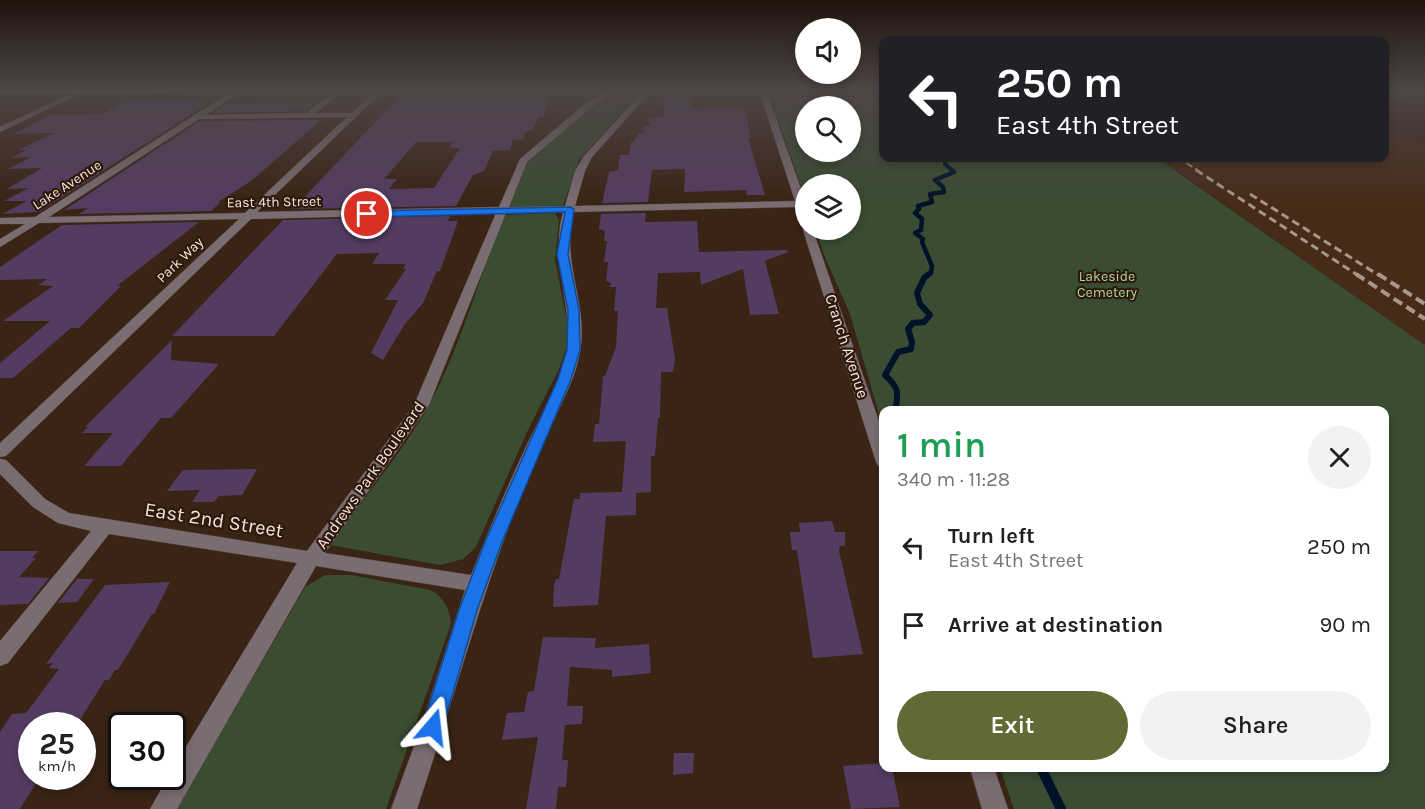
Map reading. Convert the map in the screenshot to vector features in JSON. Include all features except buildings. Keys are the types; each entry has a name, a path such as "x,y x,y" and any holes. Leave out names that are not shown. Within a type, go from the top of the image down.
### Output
{"street":[{"name":"Lake Avenue","path":"0,244 179,128"},
{"name":"Park Way","path":"0,452 6,443 340,128"},
{"name":"Andrews Park Boulevard","path":"163,809 311,558 421,405 523,161 562,128"},
{"path":"404,809 433,727 477,584 512,494 565,379 574,350 574,310 562,254 570,209 580,171 588,156 614,128"},
{"path":"775,128 795,186"},
{"name":"East 4th Street","path":"0,221 795,204"},
{"name":"Cranch Avenue","path":"811,240 879,447"},
{"name":"East 2nd Street","path":"0,464 39,503 64,518 104,527 477,584"},
{"path":"0,657 104,527"},
{"path":"983,772 995,809"}],"shaded area":[{"path":"1389,132 1425,145 1425,345 1164,162 1389,162"}],"green space":[{"path":"566,128 608,128 579,160 563,206 513,207 509,205 519,173 533,156"},
{"name":"Lakeside Cemetery","path":"781,128 795,128 795,162 861,162 861,128 879,128 879,162 1163,162 1425,345 1425,809 1014,809 1001,772 1389,772 1389,406 879,406 879,414 850,314 819,240 861,240 861,174 797,174"},
{"path":"555,213 559,220 555,259 567,322 566,349 559,369 527,432 476,547 463,559 440,565 330,545 395,458 430,403 452,357 504,215"},
{"path":"325,575 351,575 430,590 443,600 449,613 451,624 386,809 175,809 192,776 230,717 305,587"}],"waterway":[{"path":"945,162 953,171"},
{"path":"927,276 931,273 932,266 922,242 923,239 915,233 921,230 922,219 915,213 919,209 918,206 932,202 930,194 944,192 943,187 935,180 953,171"},
{"path":"896,406 897,391 885,375 898,352 911,349 912,342 908,329 913,323 924,322 930,315 920,304 917,293 924,278 929,274"},
{"path":"1043,772 1061,809"}],"railway":[{"path":"1184,162 1199,171"},
{"path":"1196,170 1359,276"},
{"path":"1250,194 1380,276"},
{"path":"1356,274 1425,319"},
{"path":"1378,274 1425,304"}],"route":[{"path":"367,214 570,209 562,254 574,310 574,350 565,379 512,494 493,542 468,610 433,727"}]}
